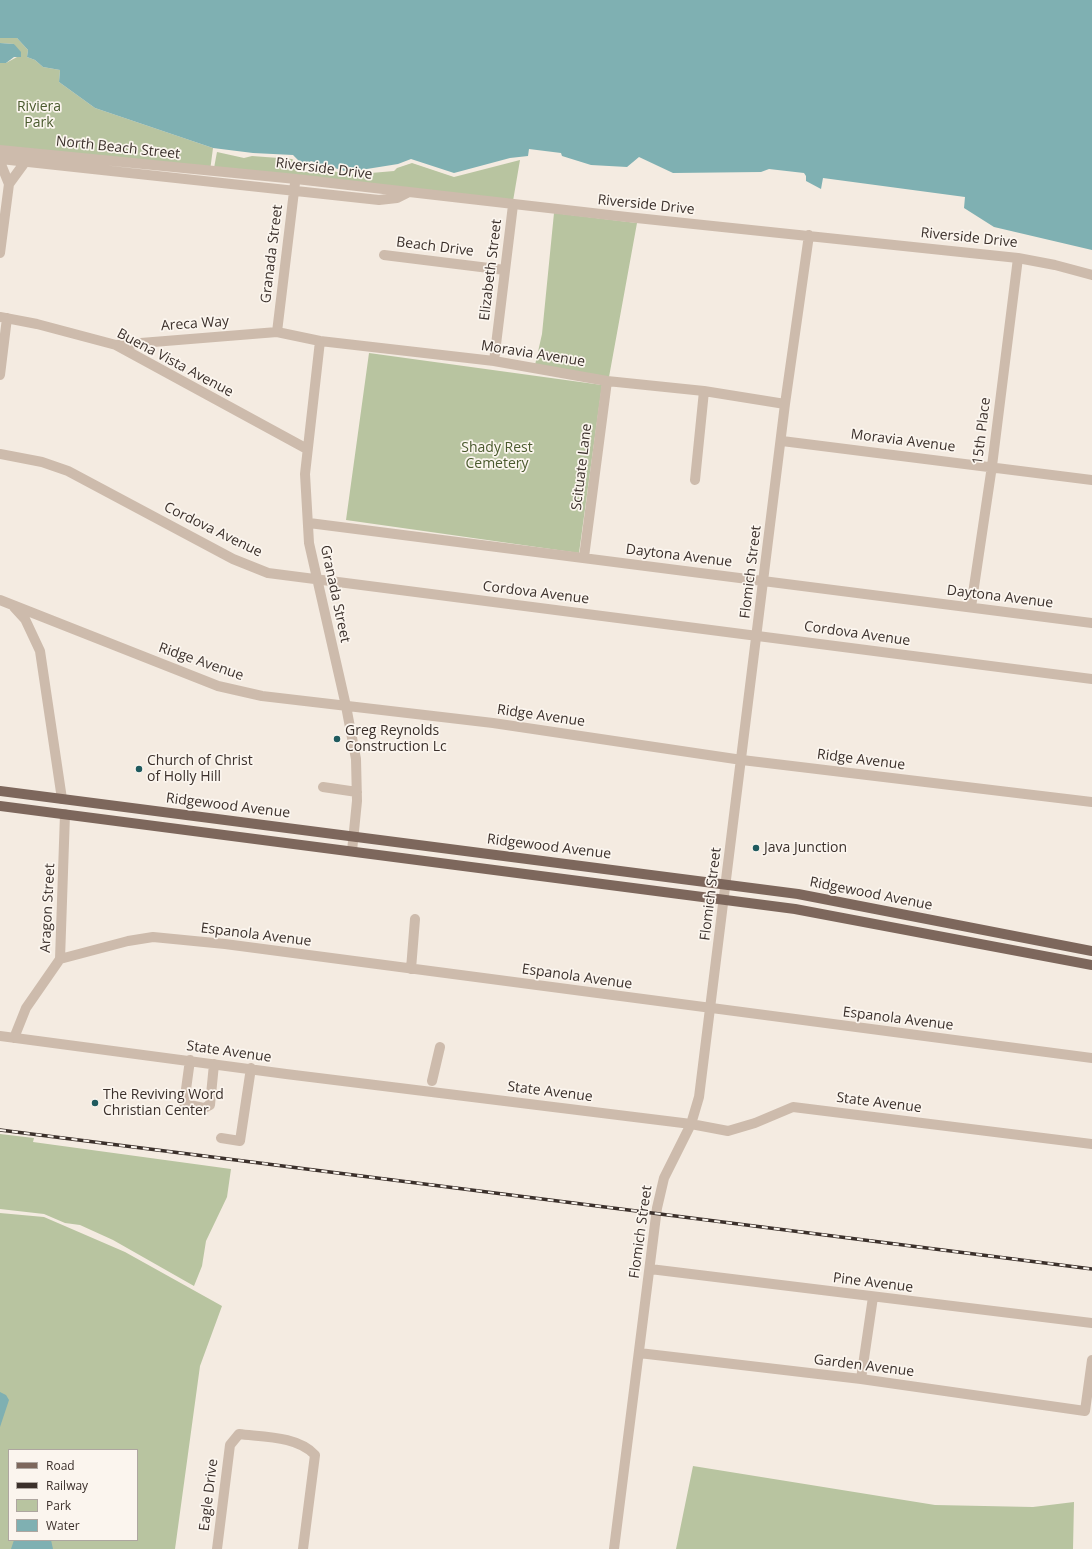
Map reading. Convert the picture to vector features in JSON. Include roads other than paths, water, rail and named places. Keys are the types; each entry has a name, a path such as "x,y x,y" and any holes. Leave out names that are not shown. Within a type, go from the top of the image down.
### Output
{"main road":[{"name":"Ridgewood Avenue","path":"0,791 726,884 856,904 1092,950"},
{"name":"Ridgewood Avenue","path":"0,806 725,899 844,917 996,948 1092,965"}],"street":[{"name":"North Beach Street","path":"0,150 196,170"},
{"path":"9,184 31,153"},
{"path":"0,253 9,184 0,160 295,184"},
{"name":"Riverside Drive","path":"196,170 295,184 407,193 1018,258 1055,265 1092,275"},
{"name":"Granada Street","path":"277,332 295,184"},
{"name":"Elizabeth Street","path":"494,361 513,205"},
{"name":"Flomich Street","path":"614,1549 656,1213 664,1178 691,1124 699,1097 758,635 782,441 785,404 809,235"},
{"name":"Beach Drive","path":"384,255 506,270"},
{"name":"15th Place","path":"971,607 992,466 1018,258"},
{"path":"0,375 4,318"},
{"name":"Buena Vista Avenue","path":"4,318 37,324 116,345 307,449"},
{"name":"Moravia Avenue","path":"277,332 320,341 494,361 607,381 704,392 785,404"},
{"name":"Areca Way","path":"116,345 277,332"},
{"name":"Granada Street","path":"320,341 305,474 309,543 346,706 356,759 357,792 352,851"},
{"name":"Scituate Lane","path":"584,557 607,381"},
{"path":"695,480 704,392"},
{"name":"Moravia Avenue","path":"782,441 992,466 1092,480"},
{"name":"Cordova Avenue","path":"0,454 42,462 68,471 233,559 268,573 1092,679"},
{"name":"Daytona Avenue","path":"309,523 1092,623"},
{"name":"Ridge Avenue","path":"0,600 218,686 262,696 493,723 742,760 1092,802"},
{"path":"13,605 25,619 40,651 62,799"},
{"path":"324,787 357,792"},
{"name":"Aragon Street","path":"14,1038 26,1008 60,959 66,814"},
{"path":"411,969 415,920"},
{"name":"Espanola Avenue","path":"60,959 128,941 153,938 225,944 710,1009 1092,1058"},
{"name":"State Avenue","path":"0,1036 251,1068 286,1074 691,1124 728,1132 793,1107 1092,1144"},
{"path":"432,1081 440,1047"},
{"path":"190,1060 184,1104 204,1108 210,1106 214,1064"},
{"path":"221,1138 240,1140 251,1068"},
{"name":"Pine Avenue","path":"650,1269 1092,1324"},
{"path":"861,1379 873,1297"},
{"name":"Garden Avenue","path":"639,1353 861,1379 1085,1411 1092,1360"},
{"name":"Eagle Drive","path":"217,1549 230,1445 239,1434 280,1439 308,1447 315,1455 302,1549"}],"water":[{"path":"0,0 1092,0 1092,250 994,227 964,208 965,197 823,178 821,189 806,181 806,176 804,173 769,169 761,172 673,173 639,157 627,167 591,165 562,156 561,153 529,149 528,156 510,158 454,173 411,159 398,164 348,172 311,161 306,164 304,169 298,169 299,161 293,155 253,153 213,148 95,108 59,82 60,70 43,67 35,60 27,57 28,50 17,38 0,38"},
{"path":"0,43 14,44 21,52 21,57 14,57 6,63 0,63"},
{"path":"0,1392 6,1395 9,1400 0,1427"},
{"path":"14,1541 51,1541 53,1549 11,1549"}],"railway":[{"path":"0,1130 1092,1269"}],"place":[{"name":"Greg Reynolds Construction Lc","path":"337,739"},
{"name":"Church of Christ of Holly Hill","path":"139,769"},
{"name":"Java Junction","path":"756,848"},
{"name":"The Reviving Word Christian Center","path":"95,1103"}],"park label":[{"name":"Riviera Park","path":"39,116"},
{"name":"Shady Rest Cemetery","path":"497,456"}]}
